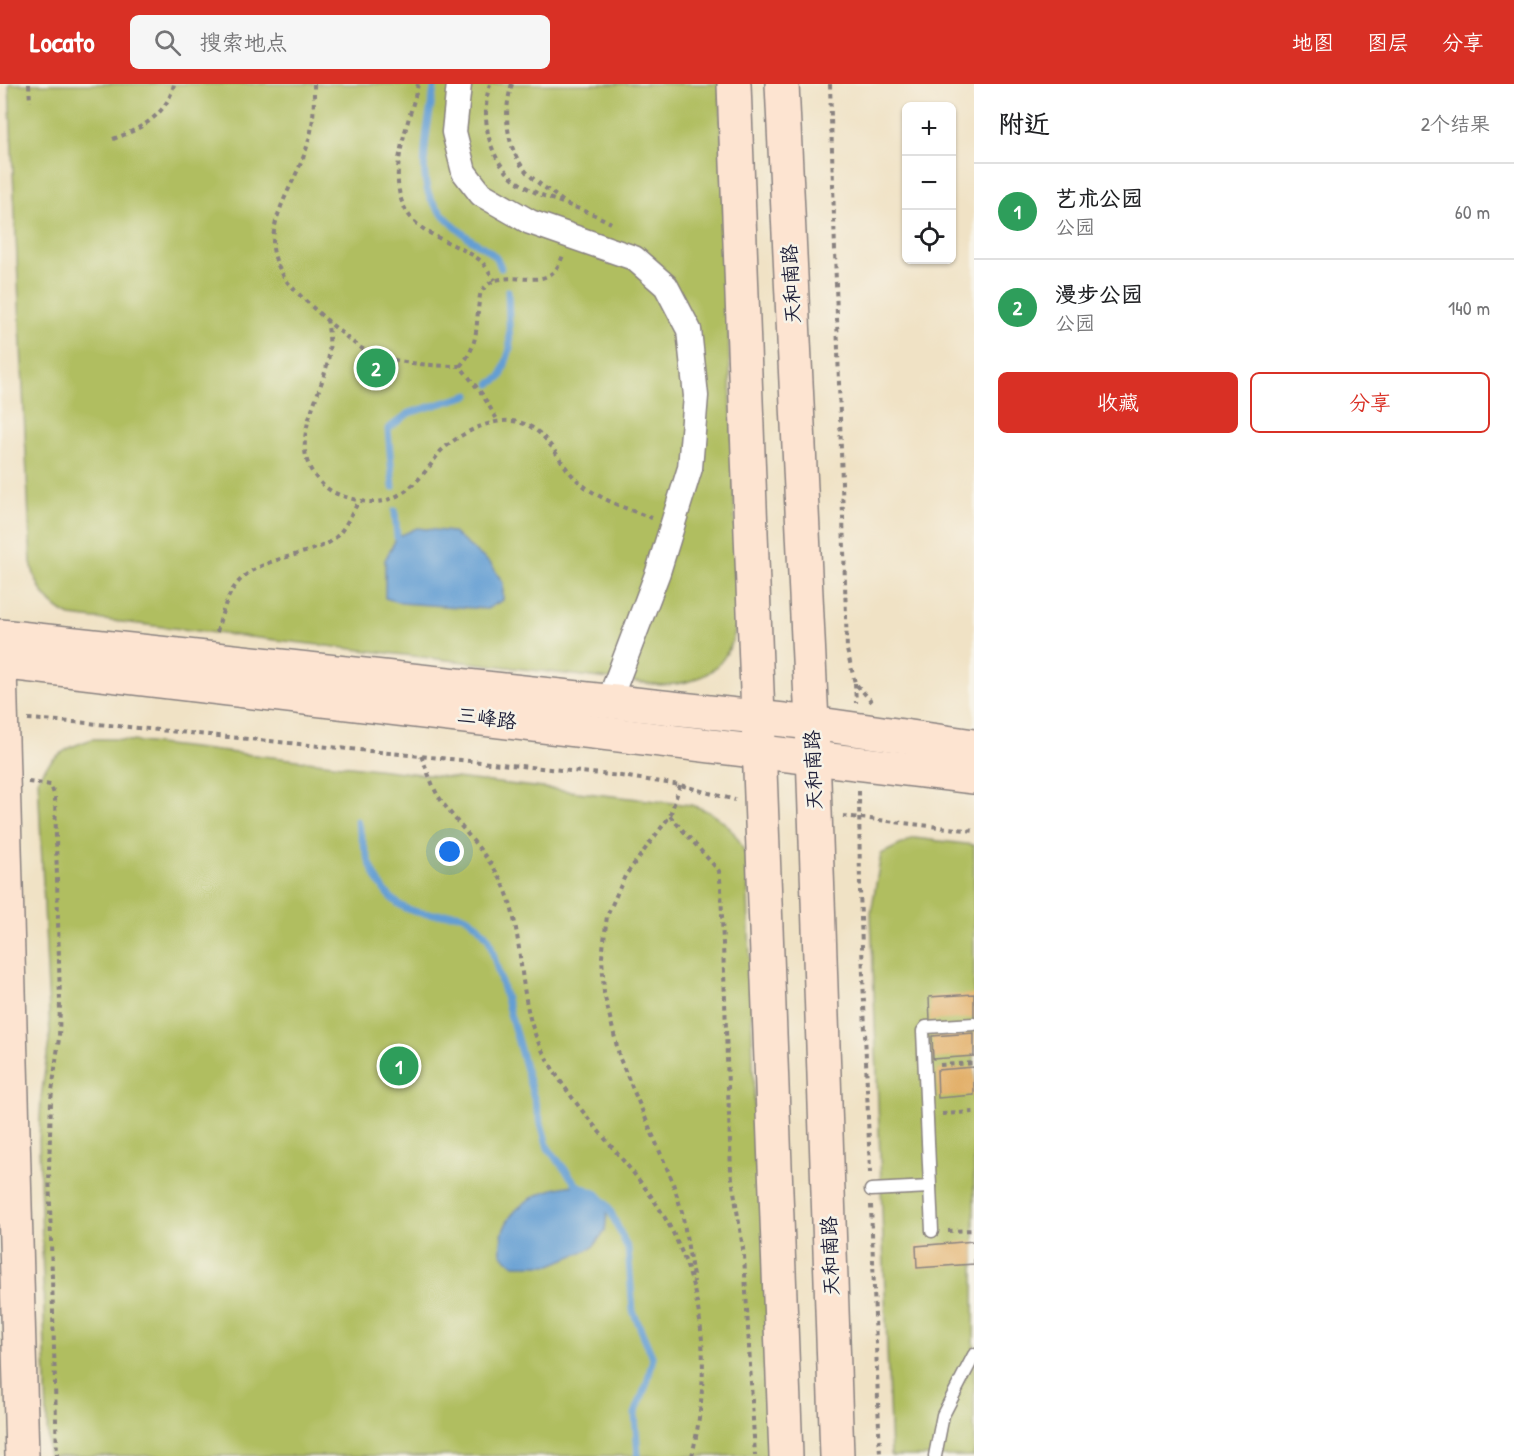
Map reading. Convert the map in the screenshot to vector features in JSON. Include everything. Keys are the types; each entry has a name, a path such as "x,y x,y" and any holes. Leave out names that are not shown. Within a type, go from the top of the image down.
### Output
{"street":[{"path":"459,84 454,132 464,172 481,194 530,222 634,258 666,286 689,330 696,396 690,468 658,572 609,701"},
{"path":"734,84 756,717 763,807 786,1456"},
{"name":"天和南路","path":"782,84 812,723 837,1456"},
{"name":"三峰路","path":"0,636 812,723 866,718 974,746"},
{"name":"三峰路","path":"0,662 974,777"},
{"path":"0,669 22,1456"}],"lane":[{"path":"932,1231 923,1031 926,1027 974,1024"},
{"path":"871,1190 930,1187"},
{"path":"935,1456 943,1415 974,1355"}],"path":[{"path":"29,84 30,102"},
{"path":"113,139 151,122 171,96 174,84"},
{"path":"314,84 314,108 308,144 282,204 273,244 277,266 288,282 361,348 387,357 437,366 460,366 470,355 476,342 480,291 495,280 544,278 558,269 569,235"},
{"path":"418,84 398,157 398,185 406,210 425,230 481,261 495,280"},
{"path":"490,84 487,94 487,127 493,154 513,180 541,196 590,211 615,225"},
{"path":"512,84 507,101 509,137 524,169 567,204"},
{"path":"830,84 847,650 866,718"},
{"path":"327,319 328,356 308,420 304,449 311,472 332,493 374,503 397,498 415,484 442,449 468,433 498,421 519,422 539,432 573,475 600,496 672,525"},
{"path":"460,366 482,394 498,421"},
{"path":"210,659 223,610 232,587 247,572 265,562 307,551 332,541 359,501"},
{"path":"855,683 866,718"},
{"path":"1,718 88,723 621,776 680,785 763,807"},
{"path":"422,756 437,794 503,885 514,925 532,1023 541,1048 570,1096 644,1186 674,1238 696,1290"},
{"path":"858,764 860,890 880,1456"},
{"path":"3,780 51,785 55,797 60,1003 59,1038 51,1100 49,1170 57,1456"},
{"path":"680,785 670,816 625,876 608,916 602,957 604,993 620,1059 672,1180 682,1212 696,1290 704,1358 700,1418 692,1456"},
{"path":"814,813 974,831"},
{"path":"670,816 718,871 720,880 731,1172 744,1256 755,1456"},
{"path":"924,1066 974,1063"},
{"path":"926,1115 974,1112"},
{"path":"932,1231 974,1230"}],"green space":[{"path":"9,84 720,84 738,605 733,639 719,664 708,673 695,679 661,685 70,616 55,607 36,580 31,563"},
{"path":"93,739 114,739 691,805 711,813 726,824 739,840 747,859 756,1165 771,1247 779,1456 48,1456 39,1141 41,1098 50,1034 38,778 61,753"},
{"path":"914,838 974,845 974,1456 891,1456 871,913 881,854"}],"water":[{"path":"417,528 452,532 491,564 503,583 503,600 487,609 401,603 385,598 385,560 397,537"},
{"path":"577,1185 597,1194 608,1206 605,1231 592,1248 551,1265 514,1265 501,1254 506,1225 523,1204 548,1191"}],"building":[{"path":"974,994 974,1018 930,1021 929,997"},
{"path":"974,1033 974,1056 933,1059 932,1036"},
{"path":"974,1067 974,1095 938,1098 937,1070"},
{"path":"974,1241 974,1264 917,1268 916,1246"}],"waterway":[{"path":"435,84 425,144 424,162 428,191 433,202 445,216 464,234 492,254 501,268"},
{"path":"490,384 501,377 510,349 508,291"},
{"path":"393,487 388,429 409,413 469,395"},
{"path":"395,511 397,537"},
{"path":"357,821 375,876 392,899 403,907 417,912 463,915 479,927 489,939 548,1148 577,1185 597,1194 608,1206 628,1249 633,1311 653,1358 647,1383 635,1414 638,1456"}],"place":[{"name":"漫步公园","path":"376,368"},
{"name":"艺术公园","path":"399,1066"}]}
